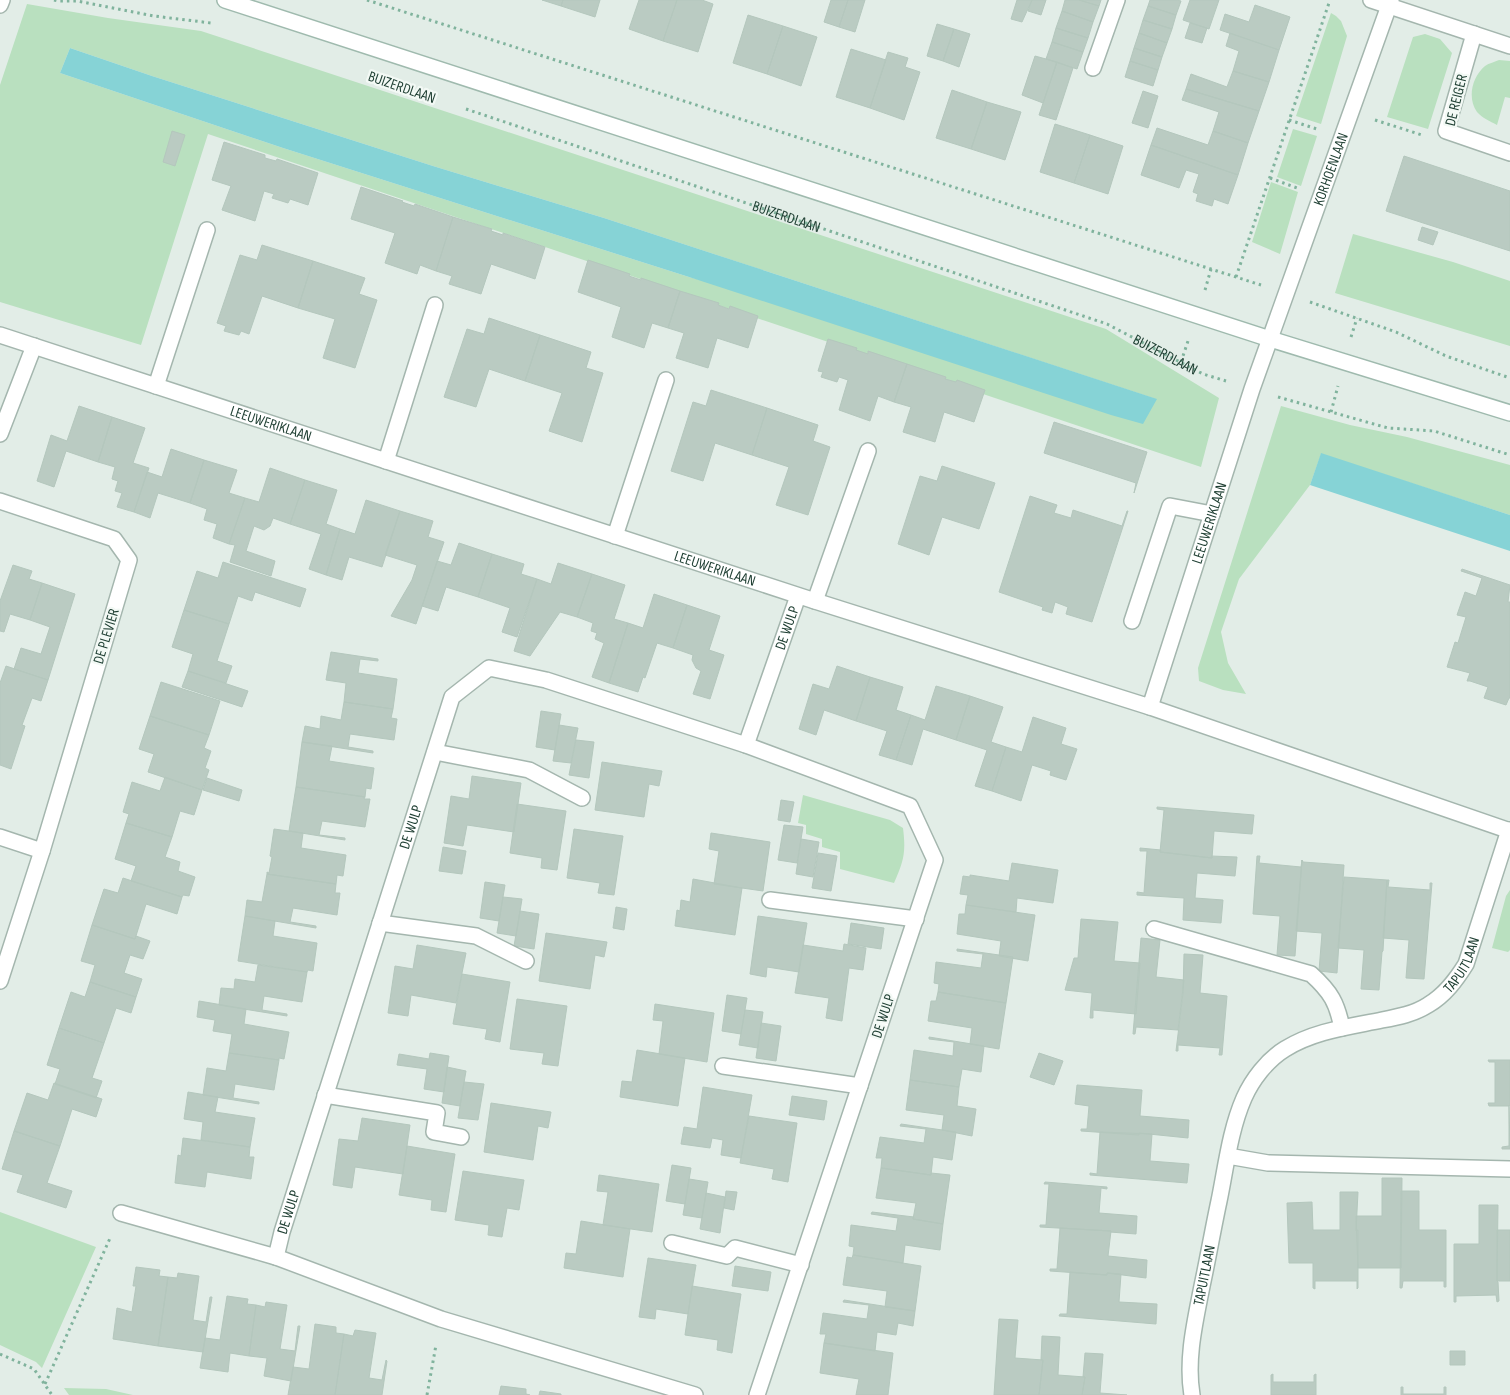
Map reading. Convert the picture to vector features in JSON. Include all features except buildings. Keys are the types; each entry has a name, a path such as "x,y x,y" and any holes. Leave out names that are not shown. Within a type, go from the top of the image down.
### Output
{"street":[{"path":"0,6 2,0"},
{"name":"BUIZERDLAAN","path":"225,0 1270,339 1510,413"},
{"path":"1093,68 1117,0"},
{"path":"1371,0 1390,3 1510,46"},
{"name":"KORHOENLAAN","path":"1270,339 1390,3"},
{"name":"DE REIGER","path":"1474,34 1446,131 1510,153"},
{"path":"156,386 207,230"},
{"path":"386,461 435,305"},
{"name":"LEEUWERIKLAAN","path":"0,335 798,596 1150,707 1509,831"},
{"name":"LEEUWERIKLAAN","path":"1150,707 1252,389 1270,339"},
{"path":"0,434 34,346"},
{"path":"615,536 666,380"},
{"path":"815,601 868,451"},
{"name":"DE PLEVIER","path":"0,501 114,539 129,560 42,851 0,981"},
{"path":"1132,621 1170,506 1212,514"},
{"name":"DE WULP","path":"746,744 798,596"},
{"name":"DE WULP","path":"276,1257 325,1095 452,697 489,668 546,680 746,744 910,806 935,860 757,1395"},
{"path":"435,752 529,770 582,798"},
{"name":"TAPUITLAAN","path":"1192,1395 1190,1359 1194,1326 1228,1156 1244,1097 1266,1065 1283,1050 1302,1039 1324,1032 1408,1014 1429,1005 1446,991 1466,964 1509,831"},
{"path":"0,838 42,851"},
{"path":"770,900 916,919"},
{"path":"380,923 476,936 526,962"},
{"path":"1154,929 1311,974 1321,983 1338,1006 1342,1028"},
{"path":"724,1066 860,1086"},
{"path":"325,1095 437,1114 434,1132 460,1137"},
{"path":"1228,1156 1268,1163 1510,1168"},
{"path":"121,1212 276,1257 441,1320 695,1395"},
{"path":"672,1243 727,1256 735,1248 801,1265"}],"path":[{"path":"54,0 58,2 77,1 154,16 220,26"},
{"path":"367,0 1285,293 1396,332 1446,356 1510,378"},
{"path":"1236,277 1330,0"},
{"name":"BUIZERDLAAN","path":"465,108 1107,324 1203,374 1388,428 1434,431 1510,455"},
{"path":"45,1384 121,1212"},
{"path":"427,1395 441,1320"},
{"path":"0,1354 34,1369 52,1395"}],"green space":[{"path":"27,4 201,31 1106,329 1219,398 1201,467 208,134 141,345 0,302 0,85","holes":["70,48 433,166 604,218 1156,399 689,277 283,148 60,73"]},
{"path":"1331,13 1341,21 1347,36 1321,124 1296,116"},
{"path":"1425,34 1440,39 1452,53 1428,129 1387,117 1413,37"},
{"path":"1499,60 1510,61 1510,98 1505,97 1497,125 1477,112 1472,100 1472,88 1481,71 1487,65"},
{"path":"1293,129 1317,136 1301,186 1277,177"},
{"path":"1271,182 1298,192 1280,254 1252,242"},
{"path":"1353,234 1453,262 1510,281 1510,346 1335,293"},
{"path":"1281,406 1510,465 1510,515 1321,454 1310,485 1239,579 1221,632 1228,663 1246,694 1223,690 1199,681 1198,668"},
{"path":"803,795 890,820 903,828 903,856 894,883 840,869 840,852 822,847 822,839 806,834 806,825 798,823"},
{"path":"1510,890 1510,950 1508,952 1492,948 1506,896"},
{"path":"0,1212 96,1247 42,1368 36,1362 0,1345"},
{"path":"64,1388 106,1389 133,1395 69,1395"}],"water":[{"path":"70,48 433,166 604,218 1157,399 1143,424 1111,415 689,277 283,148 60,73"},
{"path":"1321,453 1510,515 1510,551 1310,485"}]}
